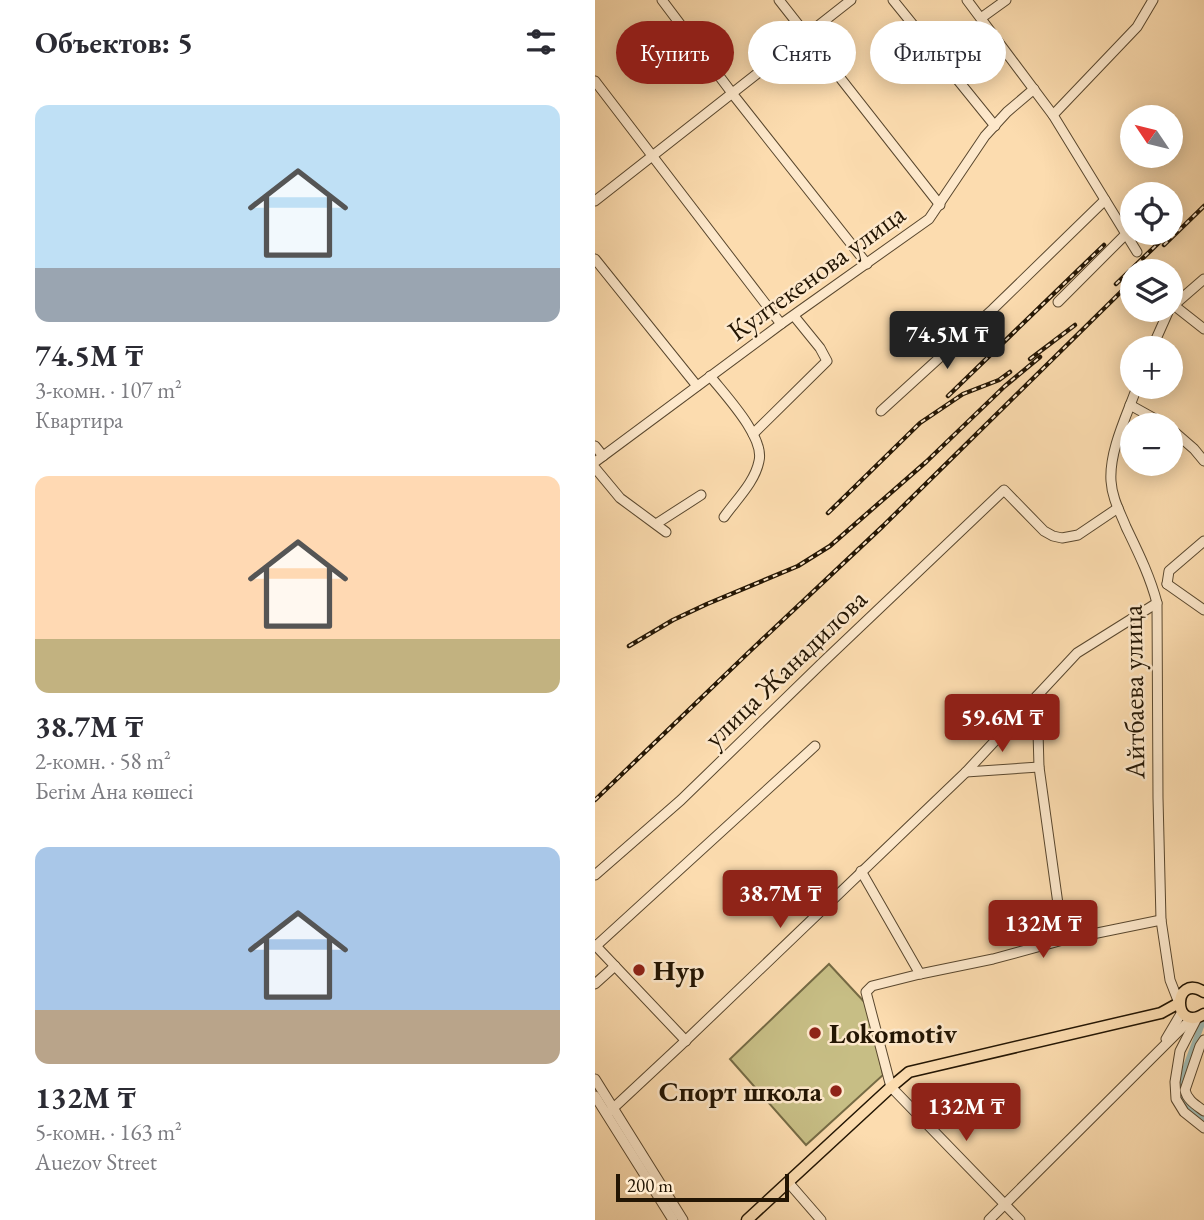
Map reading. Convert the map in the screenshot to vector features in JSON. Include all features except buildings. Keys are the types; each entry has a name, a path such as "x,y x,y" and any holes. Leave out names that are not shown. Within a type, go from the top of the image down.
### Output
{"main road":[{"path":"1191,1013 1180,998 1186,991 1200,989"},
{"path":"747,1220 909,1072 1161,1013 1191,1013"}],"street":[{"path":"662,0 867,264"},
{"path":"779,0 795,21"},
{"path":"824,21 851,0"},
{"path":"893,0 995,126"},
{"path":"967,0 1053,115 1120,224"},
{"path":"981,18 1006,0"},
{"path":"1053,115 1137,27 1153,0"},
{"path":"595,201 748,80"},
{"path":"595,81 782,324"},
{"path":"845,84 940,205"},
{"name":"Култекенова улица","path":"599,459 929,219 985,136 1034,89"},
{"path":"881,411 993,309 1105,200"},
{"path":"1058,302 1120,240"},
{"path":"1132,245 1137,253"},
{"path":"595,259 697,386"},
{"path":"1183,296 1204,279"},
{"path":"1183,314 1204,329"},
{"path":"753,434 827,360 794,316"},
{"path":"710,376 753,434 760,448 760,460 753,478 724,517"},
{"name":"Айтбаева улица","path":"1132,399 1111,464 1112,492 1152,584 1157,603 1161,919 1170,980 1191,1013"},
{"path":"1130,405 1144,413"},
{"path":"1183,439 1204,461"},
{"path":"595,446 599,459"},
{"path":"595,468 620,498 666,532"},
{"name":"улица Жанадилова","path":"595,875 681,800 1004,490 1044,531 1062,538 1078,535 1118,508"},
{"path":"656,524 701,495"},
{"path":"1167,584 1168,571 1204,541"},
{"path":"1154,592 1159,586 1167,584 1204,610"},
{"path":"610,1112 966,772 1077,653 1157,603"},
{"path":"1037,696 1039,766 1063,940"},
{"path":"686,1041 595,946 815,746"},
{"path":"966,772 1039,766"},
{"path":"861,871 920,974"},
{"path":"1020,1220 891,1087 866,992 872,986 920,974 1161,919"},
{"path":"595,984 615,966"},
{"path":"1168,966 1172,977 1178,982 1200,989"},
{"path":"989,1220 1158,1053 1191,1013"},
{"path":"1191,1013 1180,1051 1175,1082 1176,1099 1184,1112 1204,1128"},
{"path":"1204,1041 1185,1090 1192,1102 1204,1111"},
{"path":"595,1079 610,1112 673,1220"},
{"path":"595,1096 610,1112 683,1220"},
{"path":"788,1182 821,1220"}],"shaded area":[{"name":"Lokomotiv","path":"829,964 869,1007 883,1075 806,1145 730,1059"}],"waterway":[{"path":"1203,1021 1179,1085 1181,1101 1204,1119"}],"railway":[{"path":"1183,226 1204,206"},
{"path":"948,396 1104,245"},
{"path":"1116,284 1157,245"},
{"path":"595,800 883,526 1120,293"},
{"path":"1030,359 1075,325"},
{"path":"629,646 673,620 798,566 830,546 1040,357"},
{"path":"828,513 920,423 963,394 999,380 1010,372"}],"place":[{"name":"Нур","path":"639,970"},
{"name":"Lokomotiv","path":"815,1033"},
{"name":"Спорт школа","path":"836,1091"}]}
